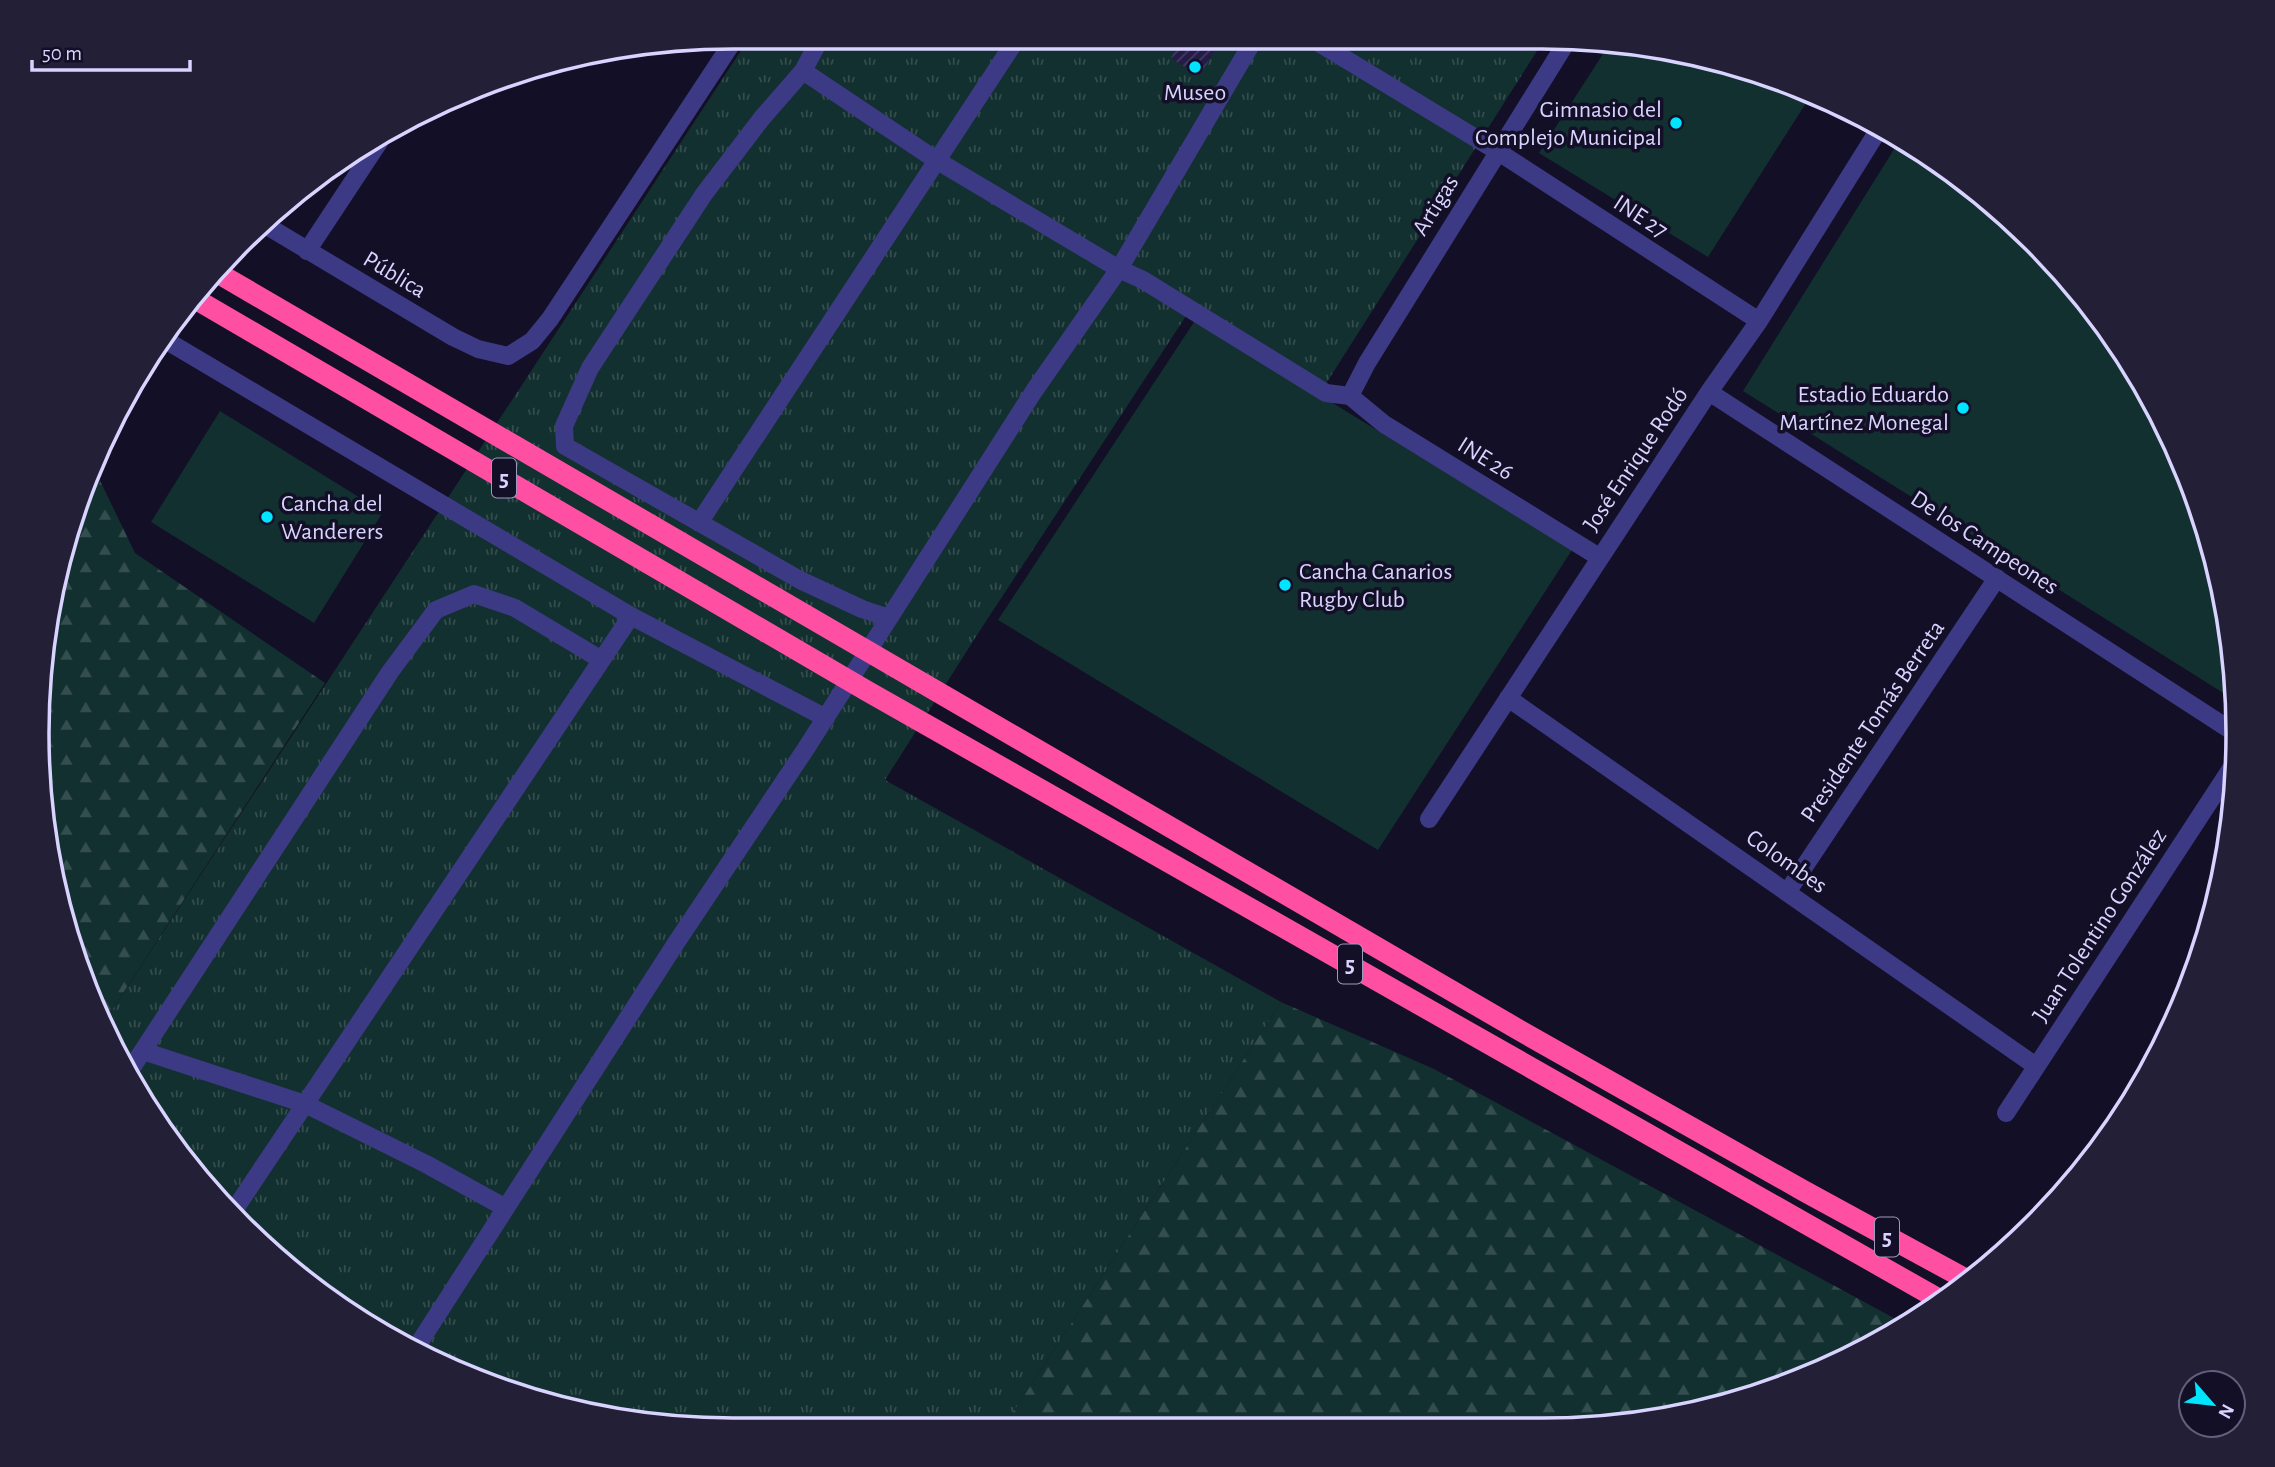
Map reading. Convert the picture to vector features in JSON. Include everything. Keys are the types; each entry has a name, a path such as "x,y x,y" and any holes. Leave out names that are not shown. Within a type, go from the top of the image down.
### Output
{"highway":[{"name":"5","path":"224,277 1519,1030 1959,1276"},
{"name":"5","path":"202,303 867,691 1932,1296"}],"street":[{"name":"Pública","path":"271,229 453,337 478,349 508,356 532,341 550,319 728,49"},
{"path":"815,49 803,71 762,118 704,194 590,368 564,426 565,446 800,580 862,609 889,618"},
{"path":"698,523 1010,49"},
{"path":"420,1341 504,1207 826,718 1034,391 1119,269 1248,49"},
{"name":"INE 27","path":"1329,49 1497,151 1759,321"},
{"name":"Artigas","path":"1350,396 1367,363 1562,49"},
{"path":"803,71 936,160 1119,269 1143,280 1326,393 1350,396"},
{"name":"José Enrique Rodó","path":"1429,819 1599,557 1759,321 1874,136"},
{"path":"307,251 372,152"},
{"path":"171,343 631,616 826,718"},
{"name":"De los Campeones","path":"1709,392 2226,727"},
{"name":"INE 26","path":"1350,396 1384,424 1599,557"},
{"name":"Presidente Tomás Berreta","path":"1788,891 1997,578"},
{"path":"135,1064 390,672 436,610 474,594 515,608 600,659"},
{"path":"237,1205 631,616"},
{"name":"Colombes","path":"1507,698 2036,1066"},
{"name":"Juan Tolentino González","path":"2006,1112 2225,778"},
{"path":"143,1051 305,1104 426,1164 504,1207"}],"green space":[{"path":"742,49 1538,49 1322,390 1190,310 885,780 1281,1002 1009,1418 689,1417 600,1405 556,1395 472,1366 391,1326 353,1303 317,1277 249,1218 190,1150 164,1114 141,1076 110,1014"},
{"name":"Gimnasio del Complejo Municipal","path":"1604,52 1675,62 1719,72 1806,103 1708,257 1539,153"},
{"name":"Estadio Eduardo Martínez Monegal","path":"1895,148 1922,164 1958,190 2026,249 2085,317 2134,391 2174,472 2203,556 2213,600 2225,694 1743,391"},
{"name":"Cancha Canarios Rugby Club","path":"1196,319 1572,550 1378,850 998,620"},
{"name":"Cancha del Wanderers","path":"220,411 383,512 314,623 151,522"},
{"path":"99,478 135,553 325,683 110,1014 85,954 62,867 50,778 49,734 50,689 62,600 72,556"},
{"path":"1281,1002 1434,1069 1896,1319 1844,1347 1762,1382 1719,1395 1631,1412 1542,1418 1009,1418"}],"building":[{"name":"Museo","path":"1176,49 1216,49 1199,76 1171,58"}],"place":[{"name":"Museo","path":"1195,67"},
{"name":"Gimnasio del Complejo Municipal","path":"1676,123"},
{"name":"Estadio Eduardo Martínez Monegal","path":"1963,408"},
{"name":"Cancha del Wanderers","path":"267,517"},
{"name":"Cancha Canarios Rugby Club","path":"1285,585"}]}
